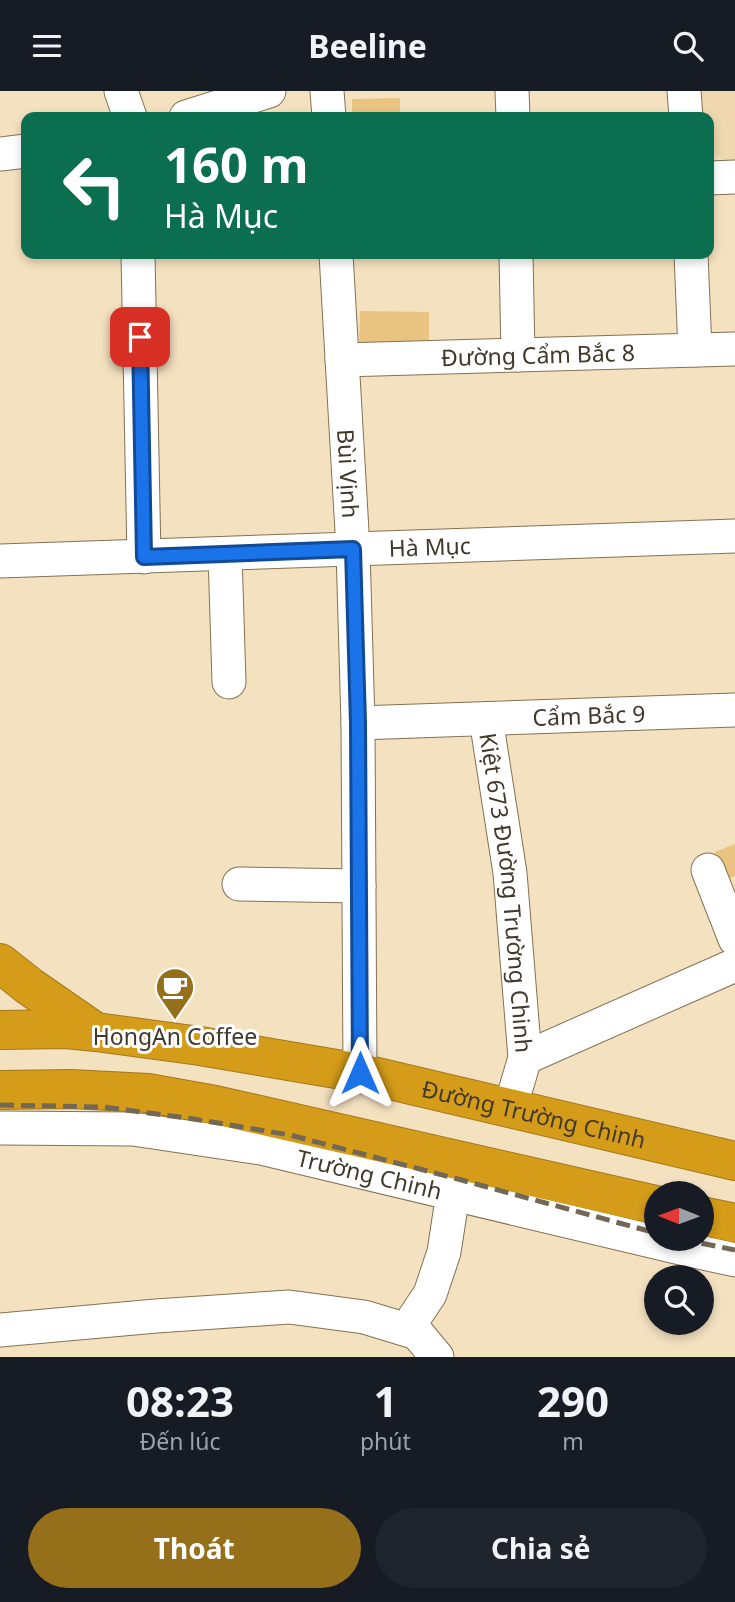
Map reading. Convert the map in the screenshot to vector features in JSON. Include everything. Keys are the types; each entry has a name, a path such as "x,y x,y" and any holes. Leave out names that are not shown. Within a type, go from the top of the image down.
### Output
{"highway":[{"path":"0,963 96,1032"},
{"name":"Đường Trường Chinh","path":"0,1030 66,1029 96,1032 201,1045 360,1073 735,1161"},
{"path":"0,1090 71,1089 148,1093 215,1105 644,1202"},
{"path":"714,1219 735,1223"}],"street":[{"path":"121,91 128,112"},
{"path":"202,112 269,91"},
{"path":"327,91 328,112"},
{"path":"512,91 513,112"},
{"path":"684,91 686,112"},
{"path":"0,154 21,152"},
{"path":"714,178 735,177"},
{"path":"138,259 144,557"},
{"name":"Bùi Vịnh","path":"336,259 353,549 358,723 360,1073"},
{"path":"516,259 518,355"},
{"path":"691,259 695,350"},
{"name":"Đường Cẩm Bắc 8","path":"342,360 735,349"},
{"name":"Hà Mục","path":"0,561 735,536"},
{"path":"225,554 229,682"},
{"name":"Cẩm Bắc 9","path":"358,723 735,711"},
{"name":"Kiệt 673 Đường Trường Chinh","path":"486,719 510,873 525,1058 510,1108"},
{"path":"708,870 735,939"},
{"path":"239,884 359,886"},
{"path":"525,1058 735,965"},
{"name":"Trường Chinh","path":"0,1128 133,1129 261,1148 735,1260"},
{"path":"427,1345 414,1326 414,1318 430,1294 444,1252 453,1193"},
{"path":"0,1330 289,1307 364,1317 427,1345"}],"shaded area":[{"path":"698,91 735,91 735,161 724,161 714,152 714,112 698,112"}],"building":[{"path":"400,98 400,112 352,112 352,99"},
{"path":"360,311 429,312 429,351 359,351"},
{"path":"735,844 735,876 725,880 715,852"}],"railway":[{"path":"0,1105 103,1107 290,1135 644,1230"},
{"path":"714,1246 735,1250"}],"place":[{"name":"HongAn Coffee","path":"175,1021"}],"route":[{"path":"140,337 144,557 353,549 358,723 360,1073"}]}
